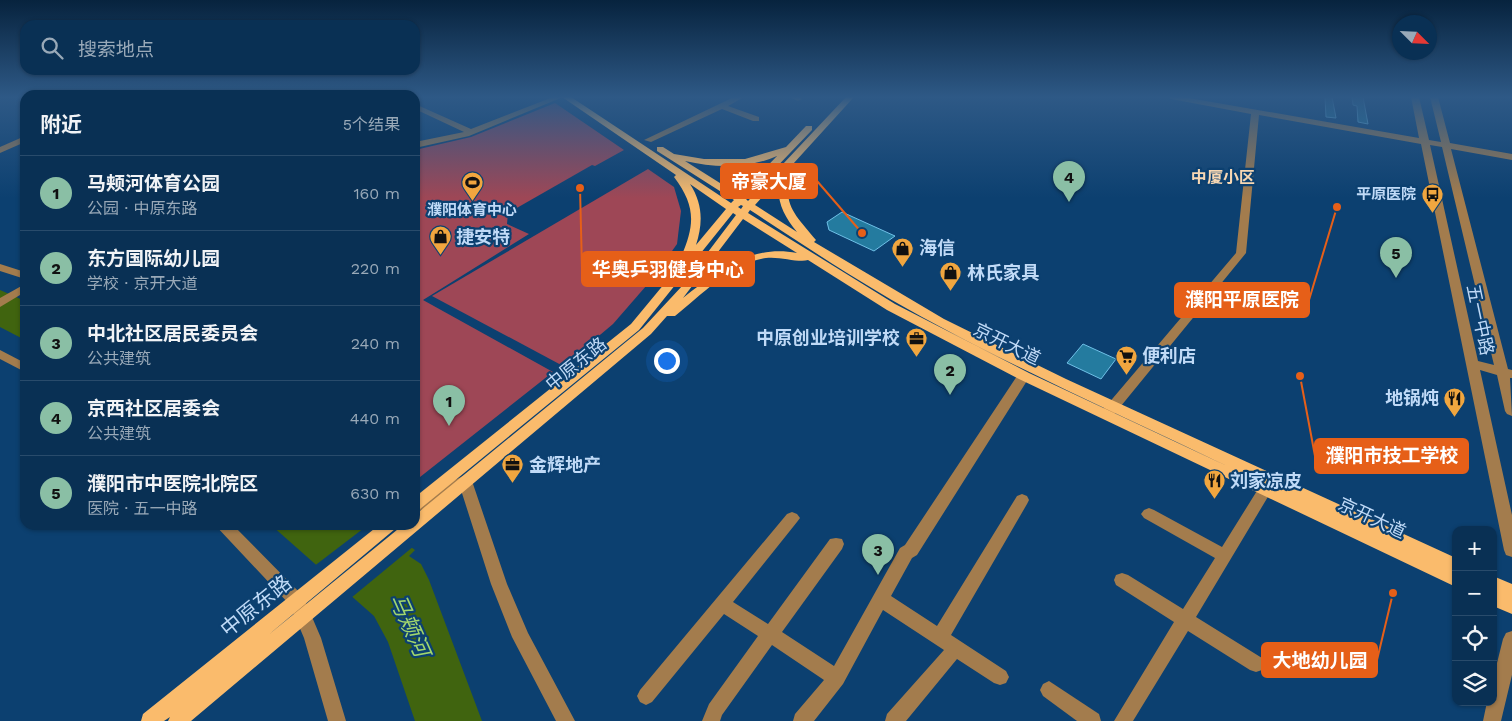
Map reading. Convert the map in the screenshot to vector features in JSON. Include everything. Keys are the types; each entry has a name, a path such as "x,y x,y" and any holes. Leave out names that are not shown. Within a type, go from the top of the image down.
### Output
{"main road":[{"name":"京开大道","path":"622,131 664,156 841,277 914,320 1024,376 1110,410 1452,564"},
{"name":"京开大道","path":"633,131 648,140 664,156"},
{"path":"740,207 806,131"},
{"path":"740,207 818,131"},
{"path":"664,156 699,162 734,164 766,158 796,141"},
{"path":"808,141 784,179 782,187 783,200 793,220 803,232 836,261"},
{"path":"664,156 688,188 695,201 698,221 692,243 677,276"},
{"name":"京开大道","path":"740,207 940,322 1265,490 1452,578"},
{"name":"中原东路","path":"420,502 635,326 677,276 740,207"},
{"name":"中原东路","path":"420,514 465,481 646,331 687,287 740,207"},
{"path":"646,331 739,262 756,255 774,252 798,256 841,277"},
{"name":"中原东路","path":"150,721 299,609 398,530"},
{"path":"1497,585 1512,592"},
{"path":"1497,600 1512,607"},
{"name":"中原东路","path":"178,721 299,609"}],"street":[{"path":"420,142 464,131"},
{"path":"420,142 466,134 474,131"},
{"path":"648,140 668,131"},
{"path":"1110,410 1241,253 1253,131"},
{"path":"1357,131 1512,159"},
{"name":"五一中路","path":"1422,131 1512,550"},
{"name":"五一中路","path":"1442,131 1507,373 1512,411"},
{"path":"0,150 20,141"},
{"path":"0,267 20,280"},
{"path":"0,294 20,284"},
{"path":"0,303 20,286"},
{"path":"0,354 20,365"},
{"path":"1471,364 1507,373"},
{"path":"802,721 837,678 906,553 911,550 1024,376"},
{"path":"420,504 465,481 499,584 522,637 566,721"},
{"path":"1123,721 1265,490"},
{"path":"940,637 1022,500"},
{"path":"1149,514 1224,556"},
{"path":"646,696 792,518"},
{"path":"228,530 299,609 312,638 337,721"},
{"path":"711,721 715,710 836,544"},
{"path":"1122,580 1256,664"},
{"path":"881,599 1000,677"},
{"path":"723,604 837,678"},
{"path":"1492,721 1512,639"},
{"path":"894,721 950,656"},
{"path":"1049,690 1092,721"}],"shaded area":[{"path":"487,131 596,131 624,150 595,166 592,165 508,213 507,224 529,234 423,300 553,372 420,477 420,149 471,137"},
{"path":"648,169 674,187 681,211 677,244 653,278 613,324 563,366 432,296"}],"water":[{"path":"0,290 20,299 20,337 0,327"},
{"name":"马颊河","path":"277,530 387,530 415,550 409,556 421,564 429,580 482,721 415,721 388,642 374,616"}],"pier":[{"path":"361,530 391,530 414,546 351,598 313,567"}],"building":[{"path":"842,212 895,236 874,251 829,230 827,222"},
{"path":"1083,344 1116,359 1101,379 1067,363"}],"place":[{"name":"华奥乒羽健身中心","path":"580,188"},
{"name":"濮阳体育中心","path":"472,201"},
{"name":"京西社区居委会","path":"1069,202"},
{"name":"濮阳平原医院","path":"1337,207"},
{"name":"平原医院","path":"1432,213"},
{"name":"帝豪大厦","path":"862,233"},
{"name":"捷安特","path":"440,256"},
{"name":"海信","path":"903,267"},
{"name":"濮阳市中医院北院区","path":"1396,278"},
{"name":"林氏家具","path":"951,292"},
{"name":"中原创业培训学校","path":"916,357"},
{"name":"便利店","path":"1126,375"},
{"name":"濮阳市技工学校","path":"1300,376"},
{"name":"东方国际幼儿园","path":"950,395"},
{"name":"地锅炖","path":"1455,417"},
{"name":"马颊河体育公园","path":"449,426"},
{"name":"金辉地产","path":"513,484"},
{"name":"刘家凉皮","path":"1214,500"},
{"name":"中北社区居民委员会","path":"878,575"},
{"name":"大地幼儿园","path":"1393,593"}],"district":[{"name":"中厦小区","path":"1223,177"}]}
